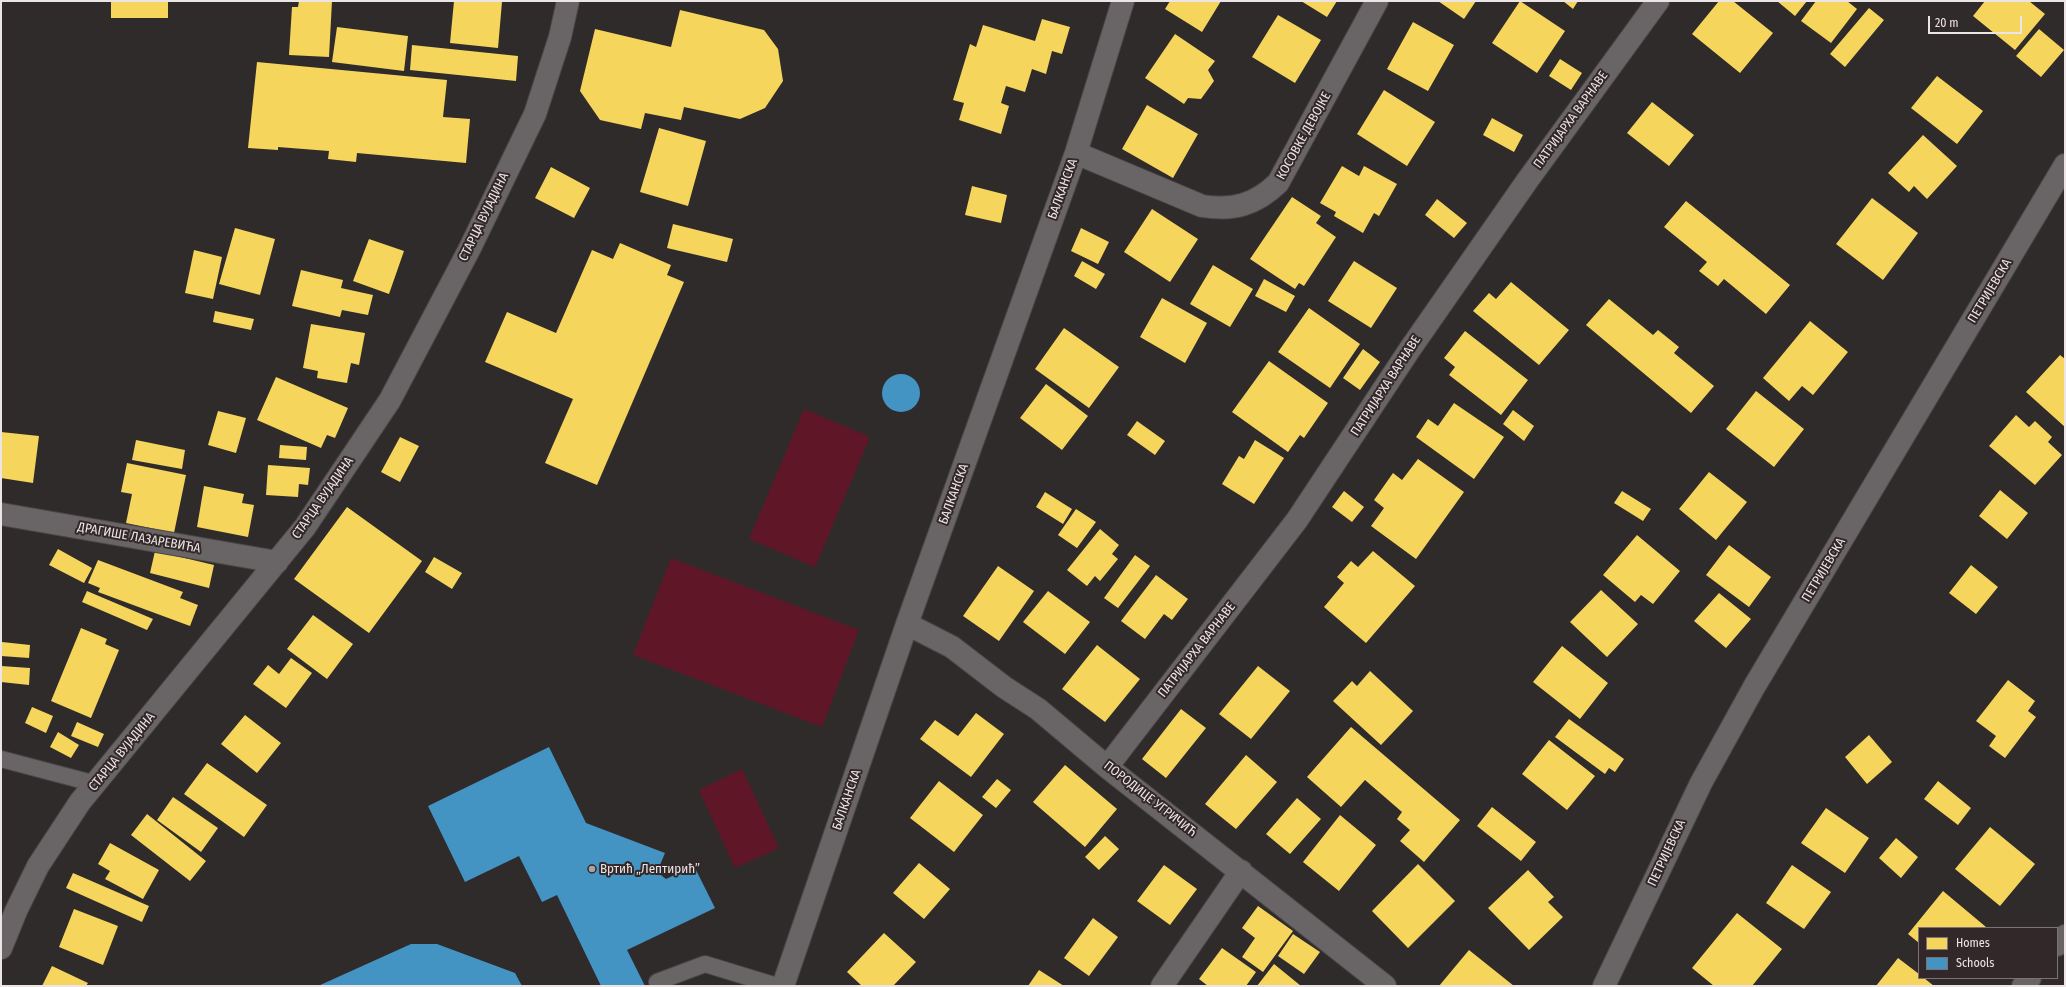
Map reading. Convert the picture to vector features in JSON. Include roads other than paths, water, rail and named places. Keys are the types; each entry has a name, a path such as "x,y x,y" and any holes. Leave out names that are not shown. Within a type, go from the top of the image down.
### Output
{"street":[{"name":"СТАРЦА ВУЈАДИНА","path":"1,948 16,910 38,866 80,802 305,527 390,400 470,248 535,114 560,37 568,1"},
{"name":"БАЛКАНСКА","path":"783,986 907,624 1076,153 1123,1"},
{"name":"КОСОВКЕ ДЕВОЈКЕ","path":"1076,153 1202,206 1220,209 1255,202 1278,183 1377,1"},
{"name":"ПАТРИЈАРХА ВАРНАВЕ","path":"1107,767 1297,520 1410,349 1527,181 1658,1"},
{"name":"ПЕТРИЈЕВСКА","path":"1604,986 1702,780 1754,687 2065,165"},
{"name":"ДРАГИШЕ ЛАЗАРЕВИЋА","path":"1,514 277,562"},
{"name":"ПОРОДИЦЕ УГРИЧИЋ","path":"907,624 952,647 1004,687 1038,709 1107,767 1241,871 1385,986"},
{"path":"1162,986 1241,871"},
{"path":"2058,944 2065,936"}],"lane":[{"path":"1,759 96,784"},
{"path":"658,982 705,964 777,986"}],"place":[{"name":"Вртић „Лептирић”","path":"592,869"}]}
